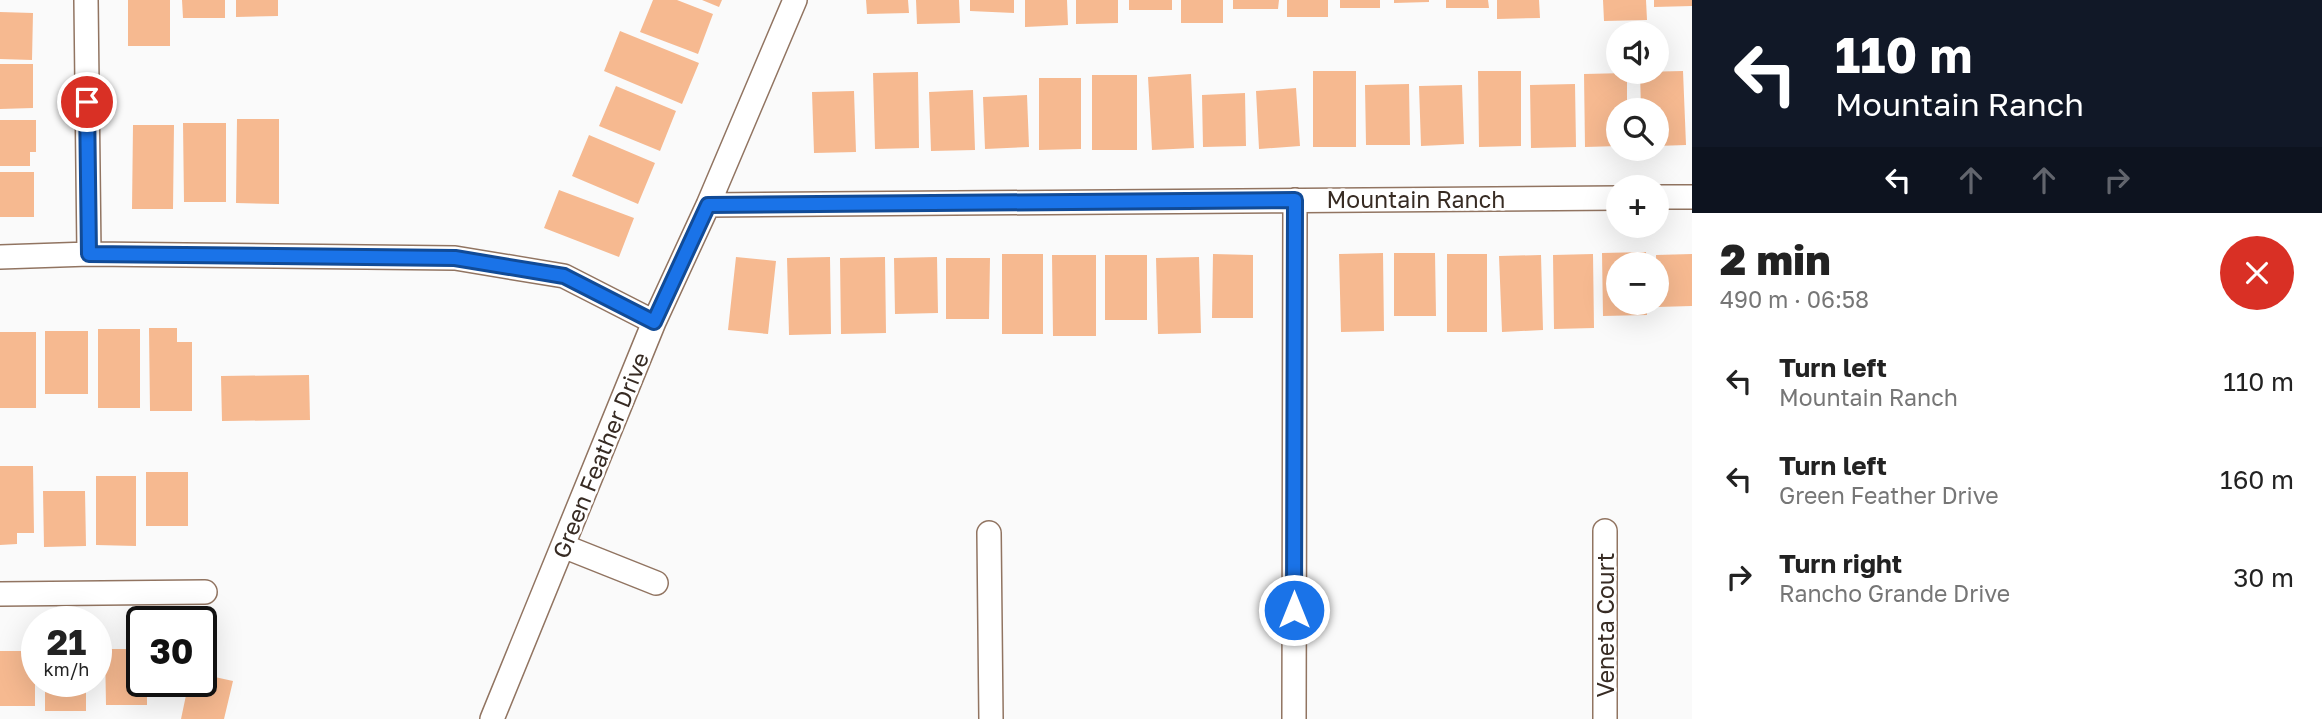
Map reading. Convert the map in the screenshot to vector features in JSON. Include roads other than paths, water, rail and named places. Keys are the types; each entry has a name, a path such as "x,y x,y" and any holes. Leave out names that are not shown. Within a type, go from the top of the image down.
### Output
{"street":[{"path":"86,0 89,254"},
{"name":"Green Feather Drive","path":"492,719 654,322 708,205 795,0"},
{"path":"1669,197 1692,197"},
{"name":"Mountain Ranch","path":"708,205 1606,198"},
{"path":"1294,719 1295,200"},
{"path":"0,257 89,254 455,258 564,276 654,322"},
{"name":"Veneta Court","path":"1605,531 1605,719"},
{"path":"989,533 991,719"},
{"path":"563,546 656,583"},
{"path":"0,594 205,592"}]}
